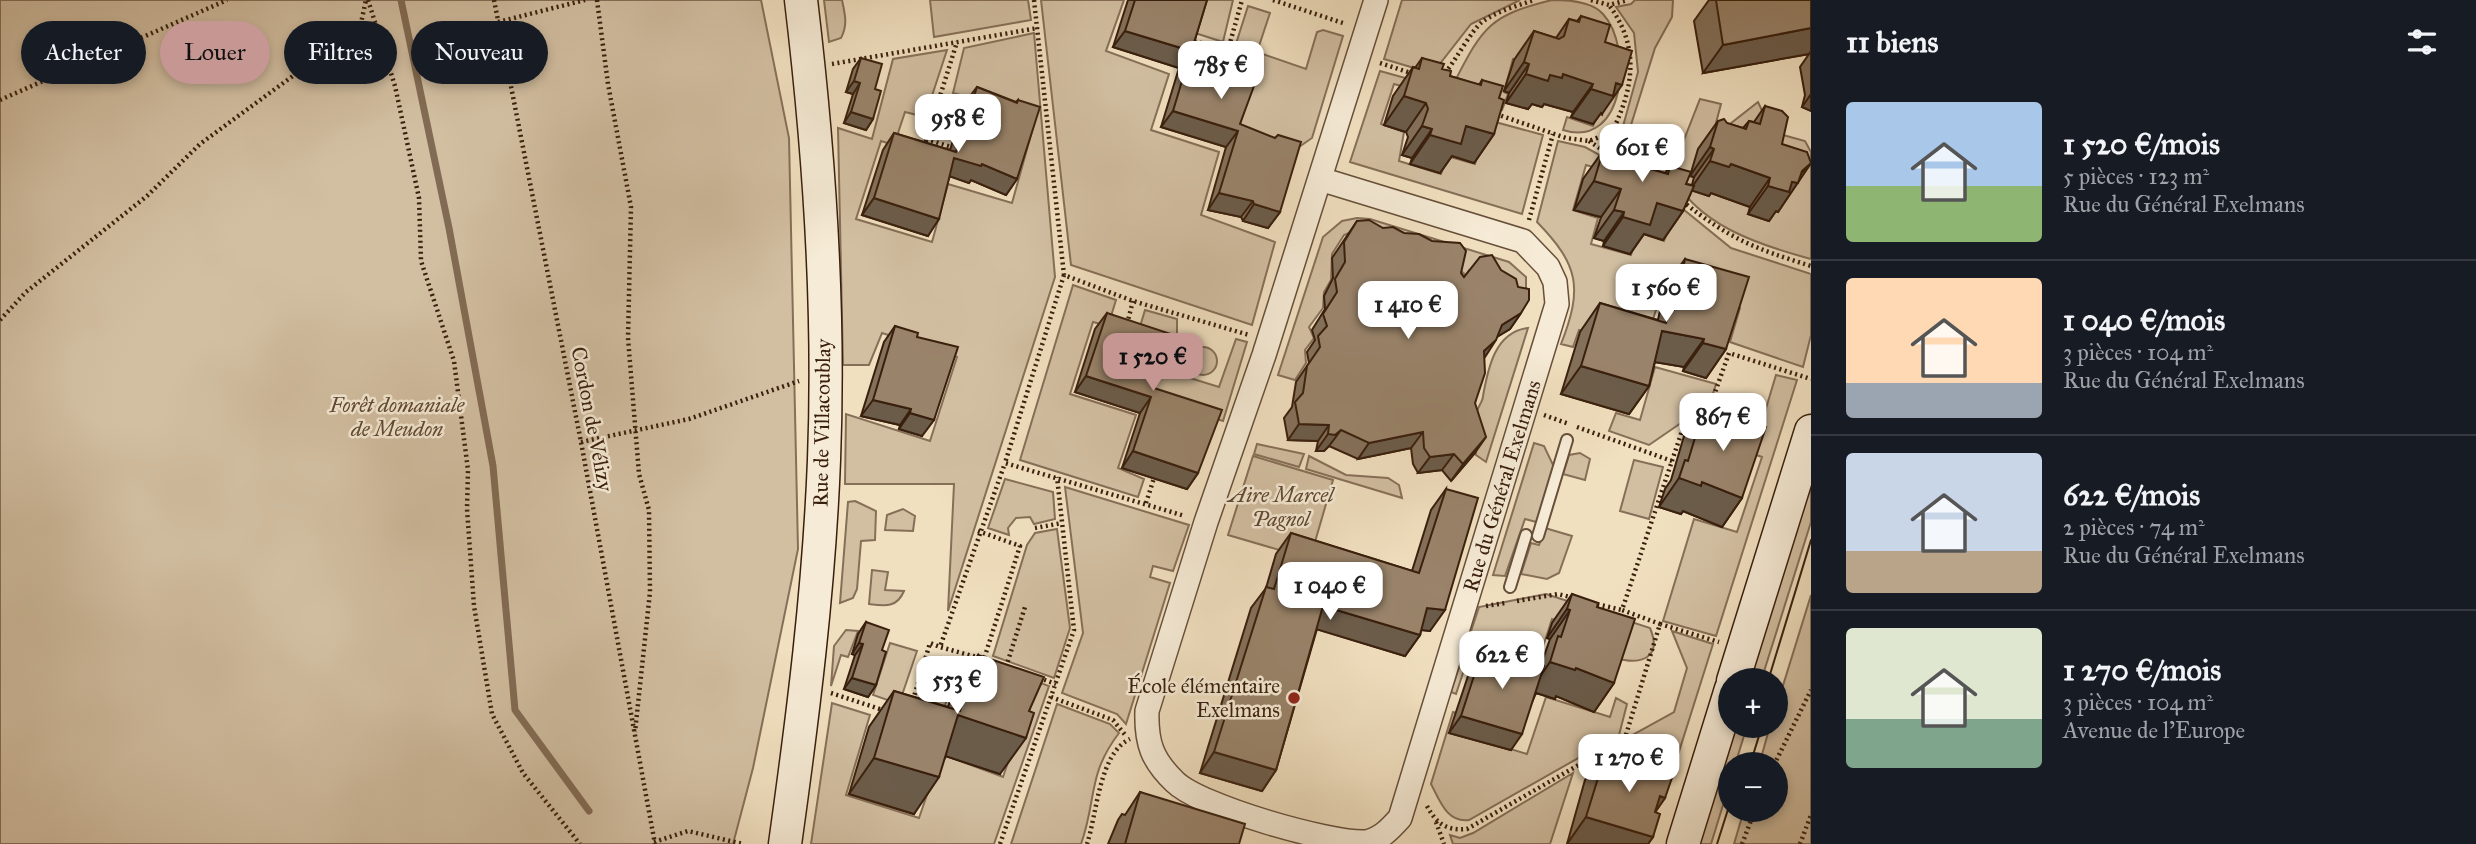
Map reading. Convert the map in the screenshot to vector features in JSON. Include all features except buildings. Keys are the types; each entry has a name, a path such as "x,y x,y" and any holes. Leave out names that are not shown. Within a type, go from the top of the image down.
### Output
{"street":[{"name":"Rue de Villacoublay","path":"785,844 807,686 823,492 825,366 818,184 801,0"},
{"path":"1138,735 1376,0"},
{"name":"Rue du Général Exelmans","path":"1138,735 1146,740 1160,765 1176,784 1199,799 1303,839 1364,843 1379,838 1400,818 1558,304 1555,282 1548,267 1523,241 1320,179"},
{"path":"1737,668 1811,431"},
{"path":"1683,844 1718,731"}],"lane":[{"path":"1538,536 1567,440"},
{"path":"1510,587 1526,535"}],"path":[{"path":"0,100 227,0"},
{"path":"0,320 26,292 147,197 200,144 301,70 335,52 361,23 367,0"},
{"path":"367,0 395,86 419,198 421,261 454,361 468,470 467,509 474,606 492,714 523,773 580,844"},
{"name":"Cordon de Vélizy","path":"494,0 498,21"},
{"path":"502,21 585,0"},
{"path":"597,0 608,84 631,207 628,338 639,474 649,510 650,578 634,740"},
{"path":"940,646 978,531 1005,463 1065,275 1034,0"},
{"path":"1223,63 1242,0"},
{"path":"1273,0 1366,31"},
{"path":"1435,77 1443,76 1461,54 1479,24 1495,14 1534,0"},
{"path":"1591,0 1609,5 1628,0"},
{"path":"1588,141 1612,132 1624,108 1631,74 1628,36 1609,5"},
{"path":"828,53 830,64 1038,28"},
{"path":"1188,39 1227,50"},
{"path":"923,150 957,42"},
{"path":"1359,55 1416,75"},
{"name":"Cordon de Vélizy","path":"510,84 581,442 655,843"},
{"path":"1487,111 1553,133 1588,141 1617,160"},
{"path":"1523,241 1553,133"},
{"path":"926,139 951,147"},
{"path":"1680,200 1722,232 1753,248 1811,266"},
{"path":"1065,275 1133,301 1252,336"},
{"path":"1126,326 1133,301"},
{"path":"1622,610 1683,428 1711,411 1729,353 1811,379"},
{"path":"581,442 634,433 689,419 804,379 804,393"},
{"path":"1525,408 1672,461"},
{"path":"1005,463 1206,522"},
{"path":"1000,844 1074,630 1057,477"},
{"path":"1146,503 1154,478"},
{"path":"1035,528 1062,523"},
{"path":"978,531 1020,546 984,659"},
{"path":"1463,610 1558,594 1622,610 1743,649"},
{"path":"1006,667 1025,607"},
{"path":"1629,768 1617,764 1660,624"},
{"path":"911,705 930,643 1019,671"},
{"path":"1031,675 1056,684"},
{"path":"807,686 895,713"},
{"path":"1780,752 1811,690"},
{"path":"1051,697 1113,720 1138,735"},
{"path":"1087,844 1109,761 1121,743 1138,735"},
{"path":"1435,821 1453,830 1467,829 1625,738"},
{"path":"1411,784 1435,821 1444,844"},
{"path":"1793,844 1801,836 1811,816"},
{"path":"1742,844 1750,822"},
{"path":"655,843 688,831 743,844"},
{"path":"1800,844 1801,836"}],"green space":[{"name":"Forêt domaniale de Meudon","path":"0,0 761,0 789,138 798,549 753,768 733,844 0,844"},
{"path":"824,0 842,0 845,15 845,29 841,38 829,42"},
{"path":"930,0 1028,0 1031,20 934,37"},
{"path":"1041,0 1124,0 1106,51 1169,74 1151,130 1219,152 1201,215 1275,242 1252,325 1071,265"},
{"path":"1206,0 1233,0 1223,42 1195,33"},
{"path":"1402,0 1520,0 1471,24 1435,70 1424,71 1384,59"},
{"path":"1552,0 1593,6 1603,14 1613,30 1619,49 1618,92 1611,111 1600,125 1584,132 1563,130 1567,117 1593,126 1598,113 1602,115 1614,79 1513,59 1504,92 1508,94 1502,110 1465,98 1455,81 1473,47 1491,26 1515,11"},
{"path":"1635,0 1673,0 1672,17 1655,48 1631,125 1648,134 1642,159 1617,148 1638,72 1634,33 1616,7 1631,4"},
{"path":"1248,6 1270,13 1257,52 1306,69 1317,32 1323,30 1343,36 1312,138 1299,147 1238,131 1253,81 1227,72"},
{"path":"1034,33 1055,277 948,611 954,484 845,484 846,414 930,441 957,357 882,333 869,365 843,365 838,128 872,139 893,59 947,50 925,117 905,112 894,145 881,141 856,219 932,242 948,184 1012,203 1036,117 953,93 964,48"},
{"path":"1380,71 1427,84 1430,94 1394,84 1381,124 1404,132 1399,161 1441,174 1447,156 1475,164 1488,120 1543,135 1522,214 1350,162"},
{"path":"1700,99 1721,104 1716,123 1726,127 1758,102 1772,132 1805,141 1811,152 1811,259 1771,247 1731,230 1696,206 1682,191 1671,173"},
{"path":"1558,141 1585,147 1614,163 1617,174 1586,165 1573,210 1598,218 1591,244 1631,255 1638,232 1664,241 1678,205 1731,248 1811,274 1811,335 1803,367 1730,342 1740,308 1664,286 1643,349 1579,330 1573,347 1561,344 1572,307 1573,278 1562,251 1537,222"},
{"path":"1370,219 1509,262 1526,277 1526,295 1477,268 1469,270 1466,275 1457,268 1351,232 1344,235 1332,254 1331,280 1324,292 1323,308 1309,327 1314,338 1305,350 1306,363 1295,380 1278,375 1323,237 1342,221"},
{"path":"1073,285 1116,300 1108,326 1093,322 1070,394 1136,415 1118,468 1144,479 1138,497 1020,460"},
{"path":"1145,310 1177,319 1177,374 1219,387 1236,339 1247,342 1223,421 1151,398 1168,341 1139,330"},
{"path":"1528,328 1486,462 1476,455 1475,427 1487,374 1495,353 1508,336"},
{"path":"1203,347 1213,351 1217,361 1213,371 1203,375 1193,371 1189,361 1193,351"},
{"path":"1655,367 1716,384 1710,403 1649,445 1609,431 1616,413 1640,420"},
{"path":"1776,375 1797,380 1716,636 1663,621 1694,519 1737,532 1762,457 1697,435 1716,413 1761,425"},
{"path":"1534,443 1544,446 1555,469 1540,523 1525,519 1505,576 1493,575"},
{"path":"1257,444 1304,454 1299,467 1254,454"},
{"path":"1580,453 1590,459 1585,480 1563,474 1569,455"},
{"name":"Aire Marcel Pagnol","path":"1253,456 1333,480 1310,559 1228,535"},
{"path":"1309,456 1346,475 1388,478 1399,485 1402,498 1306,469"},
{"path":"1634,460 1663,467 1649,519 1620,511"},
{"path":"1811,472 1811,522 1765,668 1750,668"},
{"path":"1005,479 1053,492 1055,519 1034,524 1030,517 1016,518 1008,528 1009,535 988,528"},
{"path":"1065,487 1189,525 1173,571 1153,566 1150,577 1170,583 1126,724 1117,714 1062,693 1083,633"},
{"path":"855,501 876,511 875,540 861,541 857,589 853,598 840,603 848,502"},
{"path":"903,509 915,516 913,531 885,530 887,515"},
{"path":"1545,528 1572,536 1559,573 1547,579 1521,574 1531,543 1539,545"},
{"path":"1057,529 1070,628 1054,678 993,656 1027,545 1035,533"},
{"path":"872,570 888,572 885,590 904,591 898,600 885,605 869,604"},
{"path":"1546,594 1650,628 1654,647 1651,653 1633,661 1615,658 1620,641 1552,619 1533,677 1468,658 1456,694 1451,692 1479,607"},
{"path":"1811,595 1811,844 1734,844 1740,822 1788,822 1788,752 1763,752 1767,738 1788,738 1788,669"},
{"path":"846,630 858,631 848,657 841,655 831,686 834,646"},
{"path":"1672,631 1713,644 1671,777 1621,761 1629,737 1674,712 1687,668"},
{"path":"890,643 917,651 899,704 873,695"},
{"path":"942,657 976,669 969,693 951,688 932,743 915,737"},
{"path":"999,668 1049,686 994,844 811,844 832,703 870,715 846,795 919,818 941,754 1003,777 1026,709"},
{"path":"1546,697 1610,717 1616,698 1627,704 1619,735 1469,820 1455,818 1445,810 1431,784 1453,712 1470,717 1465,735 1527,754"},
{"path":"1057,704 1110,724 1119,733 1097,775 1081,844 1011,844"},
{"path":"1728,738 1743,738 1739,752 1724,752"},
{"path":"1718,771 1718,821 1711,844 1695,844"},
{"path":"1573,773 1550,844 1453,844 1450,835 1460,838 1473,833"}],"waterway":[{"path":"401,0 449,228 493,466 515,710 589,811"}],"tram line":[{"path":"1772,668 1811,540"},
{"path":"1754,752 1758,738"},
{"path":"1717,844 1724,822"}],"place":[{"name":"École élémentaire Exelmans","path":"1294,698"}]}
